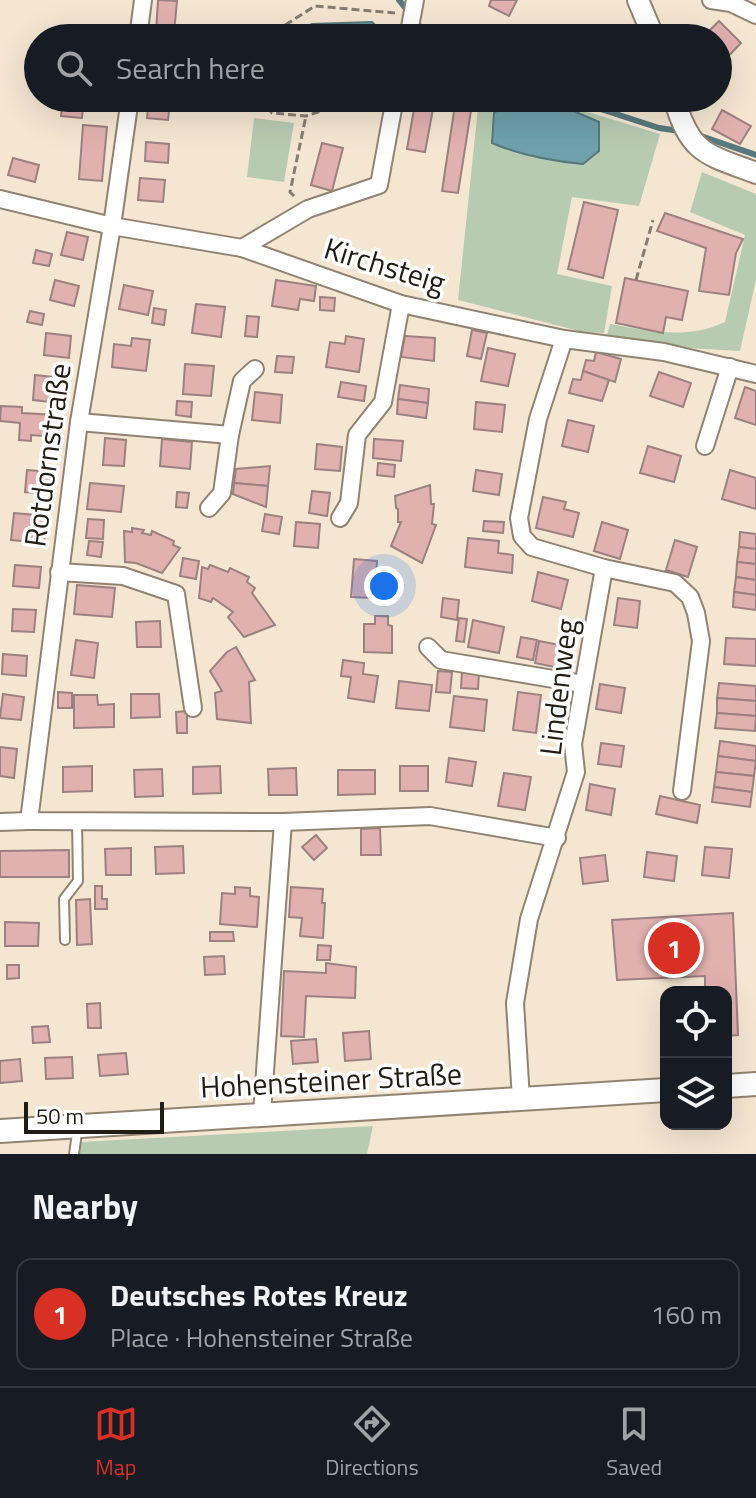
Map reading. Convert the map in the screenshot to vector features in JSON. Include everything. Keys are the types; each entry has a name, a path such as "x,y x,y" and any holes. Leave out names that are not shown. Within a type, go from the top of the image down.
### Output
{"main road":[{"path":"732,1086 756,1084"},
{"name":"Hohensteiner Straße","path":"0,1131 660,1090"}],"street":[{"path":"140,24 143,0"},
{"path":"638,0 648,24"},
{"path":"711,0 731,3 756,15"},
{"name":"Rotdornstraße","path":"29,821 79,422 128,112"},
{"path":"242,248 308,209 379,185 393,112"},
{"path":"678,112 695,146 709,156 756,173"},
{"name":"Kirchsteig","path":"0,199 112,226 242,248 401,304 564,339 664,352 756,374"},
{"path":"340,518 349,503 357,435 383,402 401,304"},
{"path":"564,339 538,419 519,518 522,536 532,547 604,568 675,583 690,597 701,641 682,791"},
{"path":"705,446 730,367"},
{"path":"209,508 222,493 242,381 255,369"},
{"path":"79,422 230,435"},
{"name":"Lindenweg","path":"521,1099 515,1003 529,919 576,772 573,744 604,568"},
{"path":"59,572 123,576 176,594 193,708"},
{"path":"428,647 441,660 583,684"},
{"path":"0,822 283,822 430,816 557,838"},
{"path":"262,1113 283,822"}],"lane":[{"path":"65,940 64,899 78,881 77,821"},
{"path":"74,1154 78,1126"}],"path":[{"path":"287,24 315,6 395,13"},
{"path":"271,112 306,116 318,112"},
{"path":"306,116 290,192 308,209"},
{"path":"636,280 653,220"}],"green space":[{"path":"478,112 588,112 660,134 639,206 572,197 557,274 612,286 604,333 583,332 458,300"},
{"path":"254,118 294,123 284,182 247,177"},
{"path":"702,172 756,194 756,280 740,351 670,347 607,335 610,324 682,332 711,328 725,322 745,235 690,212"},
{"path":"373,1126 367,1154 80,1154 81,1142"}],"water":[{"path":"372,22 374,24 312,24"},
{"path":"576,112 599,122 599,151 583,164 514,151 492,143 494,113"}],"building":[{"path":"158,0 177,1 175,24 156,24"},
{"path":"491,0 517,0 509,16 489,6"},
{"path":"732,34 741,43 732,52"},
{"path":"61,112 83,112 82,118 61,116"},
{"path":"148,112 169,112 168,120 147,118"},
{"path":"414,112 432,112 425,152 407,149"},
{"path":"454,112 471,112 458,193 442,191"},
{"path":"721,112 751,126 740,144 712,129"},
{"path":"83,125 107,127 102,181 79,179"},
{"path":"146,142 169,144 168,163 145,161"},
{"path":"322,143 343,148 332,191 311,185"},
{"path":"13,158 39,165 35,182 8,175"},
{"path":"140,178 165,180 163,202 138,200"},
{"path":"584,202 618,210 603,278 568,269"},
{"path":"665,213 743,239 736,253 729,295 699,291 706,248 657,231"},
{"path":"67,232 88,237 83,260 61,255"},
{"path":"36,250 52,254 49,266 33,263"},
{"path":"625,278 688,291 682,320 666,317 663,333 616,323"},
{"path":"55,280 79,286 74,306 50,300"},
{"path":"276,280 316,286 314,301 300,299 298,310 272,306"},
{"path":"124,285 153,291 148,315 119,309"},
{"path":"320,297 335,298 334,311 320,310"},
{"path":"196,304 225,307 221,337 192,333"},
{"path":"154,308 166,310 164,325 152,323"},
{"path":"30,311 44,314 42,325 27,322"},
{"path":"247,316 259,317 257,337 245,336"},
{"path":"472,330 487,333 481,359 467,356"},
{"path":"46,333 71,336 69,358 44,355"},
{"path":"346,336 364,339 359,372 326,367 330,342 345,344"},
{"path":"405,336 435,338 434,361 401,357"},
{"path":"132,338 150,340 146,371 112,367 114,344 131,346"},
{"path":"488,348 515,354 508,386 481,381"},
{"path":"596,352 621,359 615,382 583,371 586,360 594,361"},
{"path":"277,356 294,357 292,373 275,372"},
{"path":"185,364 214,366 211,396 183,394"},
{"path":"583,371 609,380 602,401 569,393 573,379 581,380"},
{"path":"659,372 691,383 683,407 650,396"},
{"path":"35,375 62,378 60,403 33,400"},
{"path":"341,382 366,386 364,401 338,397"},
{"path":"400,385 429,389 428,403 398,399"},
{"path":"745,387 756,391 756,425 735,418"},
{"path":"255,392 282,395 280,423 252,420"},
{"path":"398,399 428,403 426,418 397,414"},
{"path":"177,401 192,402 191,417 176,415"},
{"path":"476,402 505,405 502,432 474,429"},
{"path":"1,406 22,407 22,413 57,415 56,437 31,435 31,441 19,440 20,423 0,421"},
{"path":"568,420 594,426 588,452 562,446"},
{"path":"105,438 126,440 124,466 103,465"},
{"path":"162,439 192,442 190,469 160,466"},
{"path":"374,439 403,441 401,461 373,458"},
{"path":"317,444 342,447 340,471 315,469"},
{"path":"648,446 681,456 674,482 640,473"},
{"path":"378,463 395,465 394,477 377,475"},
{"path":"270,466 268,486 234,483 236,469"},
{"path":"27,470 52,472 50,494 25,492"},
{"path":"476,470 502,474 499,495 473,491"},
{"path":"730,470 756,478 756,509 722,499"},
{"path":"90,483 124,486 121,512 87,509"},
{"path":"234,483 268,486 266,507 233,494"},
{"path":"430,485 431,504 434,504 432,524 436,525 422,563 391,546 401,522 398,522 395,496"},
{"path":"312,491 330,493 327,516 309,513"},
{"path":"177,492 189,493 187,508 176,507"},
{"path":"543,497 566,502 564,509 579,513 573,537 536,528"},
{"path":"14,513 46,516 44,543 11,540"},
{"path":"265,514 282,517 279,534 262,531"},
{"path":"88,519 104,520 103,539 86,538"},
{"path":"484,521 504,522 503,533 483,531"},
{"path":"296,522 320,524 318,548 294,546"},
{"path":"602,522 628,530 620,559 594,551"},
{"path":"132,528 151,535 152,531 174,541 173,545 180,548 162,573 125,562 124,531 132,532"},
{"path":"740,532 756,534 756,549 739,547"},
{"path":"468,538 499,541 498,553 513,555 512,573 465,567"},
{"path":"675,540 697,547 688,577 666,570"},
{"path":"89,541 103,542 101,557 87,555"},
{"path":"739,547 756,549 756,564 737,562"},
{"path":"183,558 199,561 196,579 180,576"},
{"path":"354,559 377,561 375,598 351,597"},
{"path":"737,562 756,564 756,580 736,577"},
{"path":"15,565 41,567 39,588 13,586"},
{"path":"210,565 228,572 230,568 249,577 247,582 255,588 252,593 275,625 244,637 228,617 233,612 213,598 211,602 199,598 202,567 208,569"},
{"path":"538,572 568,580 561,609 532,601"},
{"path":"736,577 756,580 756,595 734,592"},
{"path":"77,585 115,588 112,617 74,614"},
{"path":"734,592 756,595 756,610 733,607"},
{"path":"443,598 459,600 457,620 441,617"},
{"path":"618,598 640,601 637,628 614,625"},
{"path":"13,609 36,610 34,632 12,631"},
{"path":"375,616 388,616 388,625 392,626 392,653 364,652 364,624 375,624"},
{"path":"459,618 467,619 464,642 456,641"},
{"path":"473,620 504,627 499,653 468,647"},
{"path":"160,621 161,647 137,647 136,622"},
{"path":"521,637 537,640 533,660 517,657"},
{"path":"726,638 756,639 756,666 724,664"},
{"path":"76,640 98,643 94,678 71,675"},
{"path":"539,641 565,646 560,668 535,663"},
{"path":"236,647 255,680 249,682 251,723 217,719 215,693 222,691 210,671 227,652"},
{"path":"3,654 27,656 26,676 2,674"},
{"path":"343,660 364,663 363,674 378,676 374,702 348,698 351,677 341,676"},
{"path":"438,671 452,672 450,693 436,692"},
{"path":"462,671 479,673 478,689 461,688"},
{"path":"399,681 432,685 429,711 396,708"},
{"path":"719,683 756,686 756,701 717,698"},
{"path":"600,684 625,688 621,713 596,709"},
{"path":"58,692 72,693 72,708 58,708"},
{"path":"518,692 541,695 536,733 513,730"},
{"path":"3,694 24,697 21,720 0,718"},
{"path":"131,694 159,694 160,717 131,718"},
{"path":"74,695 97,695 98,705 114,704 114,727 74,728"},
{"path":"454,696 487,700 484,731 450,727"},
{"path":"717,698 756,701 756,716 717,713"},
{"path":"187,711 187,733 177,733 176,712"},
{"path":"717,713 756,716 755,731 715,728"},
{"path":"720,741 756,746 756,761 718,756"},
{"path":"601,743 624,746 621,767 598,764"},
{"path":"0,747 17,749 14,778 0,776"},
{"path":"718,756 756,761 754,776 716,772"},
{"path":"449,758 476,762 472,786 446,782"},
{"path":"92,766 92,791 63,792 63,767"},
{"path":"220,766 221,793 193,794 193,767"},
{"path":"400,766 428,766 428,791 400,791"},
{"path":"296,768 297,795 269,795 268,769"},
{"path":"162,769 163,796 135,797 134,770"},
{"path":"338,770 375,770 375,794 338,795"},
{"path":"716,772 754,776 752,792 714,787"},
{"path":"504,773 531,777 525,810 498,806"},
{"path":"590,784 615,789 611,815 586,810"},
{"path":"714,787 752,792 750,807 712,802"},
{"path":"660,796 700,805 697,823 656,814"},
{"path":"380,828 381,855 361,855 361,829"},
{"path":"316,835 327,848 314,860 302,847"},
{"path":"183,846 184,873 156,874 155,847"},
{"path":"705,847 732,849 729,878 702,875"},
{"path":"131,848 131,875 106,875 105,849"},
{"path":"69,850 69,877 0,877 0,851"},
{"path":"647,852 677,856 674,881 644,877"},
{"path":"605,855 608,881 583,884 580,858"},
{"path":"95,886 102,886 102,899 107,899 107,909 95,909"},
{"path":"235,887 250,888 250,896 259,897 257,927 220,924 222,893 235,894"},
{"path":"291,887 323,889 323,938 300,936 302,918 289,917"},
{"path":"90,899 92,944 77,945 76,900"},
{"path":"733,913 738,1035 732,1036 732,986 705,986 705,976 617,980 612,920"},
{"path":"5,922 39,923 38,946 5,946"},
{"path":"210,932 233,932 234,941 210,941"},
{"path":"318,945 331,946 330,960 317,960"},
{"path":"224,956 225,974 205,975 204,957"},
{"path":"326,963 356,967 355,998 306,996 304,1037 281,1036 284,971 326,973"},
{"path":"7,965 19,965 19,978 7,979"},
{"path":"100,1003 101,1028 88,1028 87,1004"},
{"path":"48,1026 50,1042 33,1043 32,1027"},
{"path":"369,1031 371,1059 345,1061 343,1033"},
{"path":"316,1039 318,1062 293,1064 291,1041"},
{"path":"126,1053 128,1074 100,1076 98,1055"},
{"path":"72,1057 73,1078 46,1079 45,1058"},
{"path":"20,1059 22,1081 0,1083 0,1061"}],"waterway":[{"path":"399,0 418,24"},
{"path":"610,112 659,128 680,131"},
{"path":"695,134 756,155"}],"place":[{"name":"Deutsches Rotes Kreuz","path":"674,948"}]}
